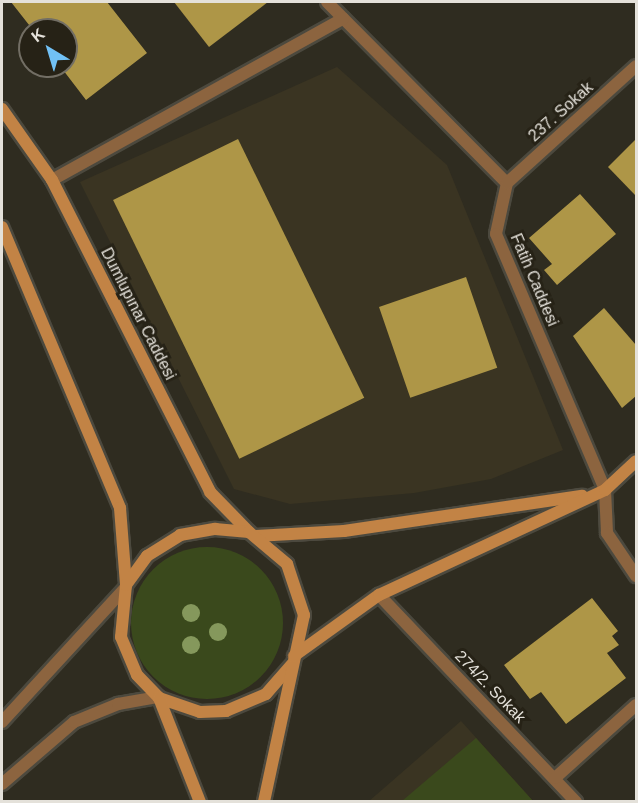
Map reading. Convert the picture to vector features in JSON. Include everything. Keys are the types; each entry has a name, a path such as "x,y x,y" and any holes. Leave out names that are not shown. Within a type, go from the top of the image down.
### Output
{"main road":[{"name":"Dumlupınar Caddesi","path":"2,109 52,180 210,492 253,534"},
{"path":"2,227 120,508 126,586 121,637 137,675 158,697 200,801"},
{"path":"158,697 200,712 226,711 266,694 294,659 379,596 600,492 636,461"},
{"path":"126,586 147,556 180,535 215,529 253,534 344,531 600,492"},
{"path":"253,534 287,564 299,589 304,615 264,801"}],"street":[{"path":"327,2 507,183"},
{"path":"52,180 343,19"},
{"name":"237. Sokak","path":"507,183 636,66"},
{"name":"Fatih Caddesi","path":"507,183 496,234 600,492"},
{"path":"600,492 607,533 636,576"},
{"path":"2,722 126,586"},
{"name":"274/2. Sokak","path":"379,596 576,801"},
{"path":"2,784 74,722 118,704 158,697"},
{"path":"555,778 636,705"}],"shaded area":[{"path":"337,67 447,165 563,450 491,479 414,493 290,504 234,489 80,182"},
{"path":"461,721 533,801 368,802"}],"green space":[{"path":"207,547 222,548 236,553 261,569 277,594 282,608 282,638 277,652 261,677 236,693 222,698 207,699 192,698 178,693 153,677 137,652 132,638 131,623 132,608 137,594 153,569 178,553 192,548"},
{"path":"476,738 533,801 402,801"}],"building":[{"path":"11,2 107,2 147,53 86,100 69,78 78,78 78,18 24,18"},
{"path":"174,2 268,2 209,47"},
{"path":"238,139 364,398 239,459 113,200"},
{"path":"636,139 636,196 608,167"},
{"path":"580,194 616,234 557,285 544,270 552,264 529,238"},
{"path":"466,277 497,368 410,398 379,307"},
{"path":"604,308 636,345 636,396 622,408 573,336"},
{"path":"592,598 618,631 612,636 619,645 607,653 626,678 566,724 541,692 530,699 504,665"}]}
